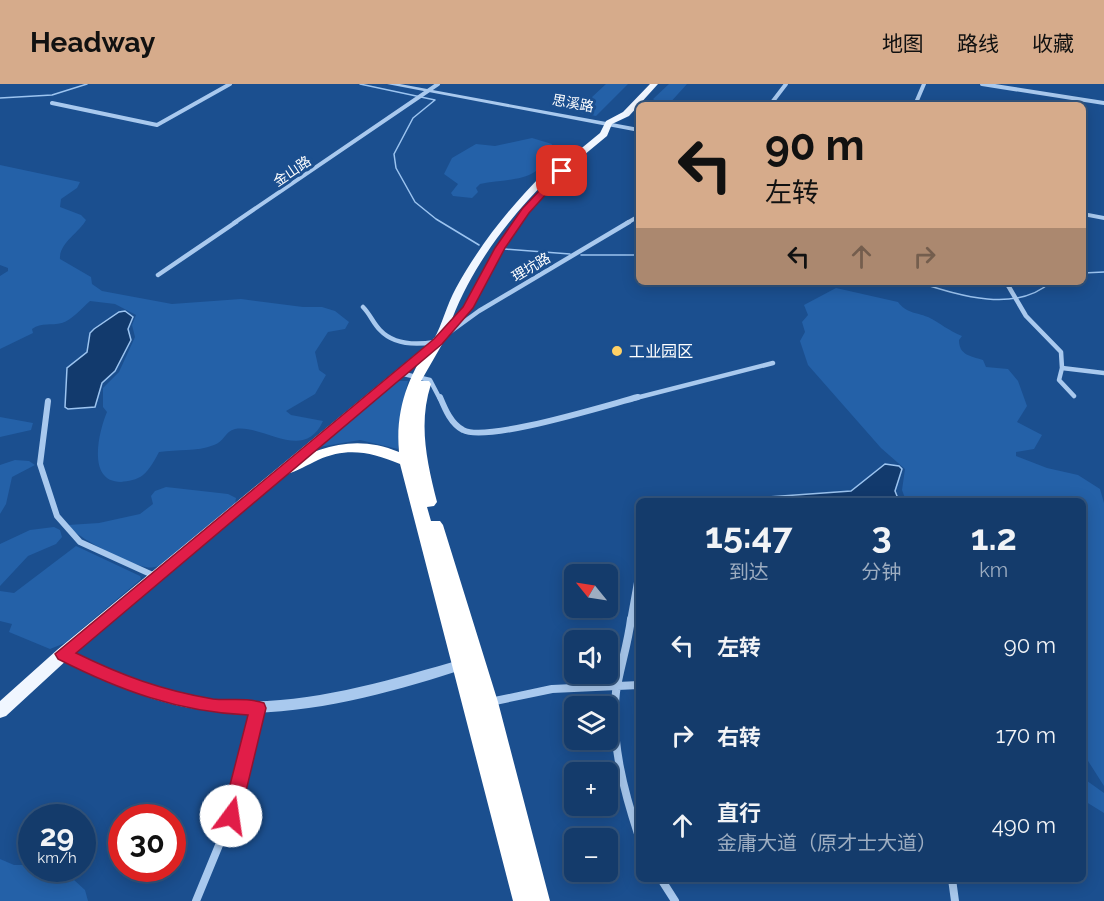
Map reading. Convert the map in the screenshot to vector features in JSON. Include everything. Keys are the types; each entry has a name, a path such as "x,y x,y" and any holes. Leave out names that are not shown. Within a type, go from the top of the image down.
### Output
{"highway":[{"path":"438,342 405,408 407,461 463,664 524,901"},
{"path":"421,376 418,398 418,458 431,512 489,702 539,901"},
{"path":"287,469 321,452 342,446 374,447 407,461"}],"main road":[{"path":"0,711 6,700 158,577 438,342 468,308 500,249 526,211 575,158 604,134 609,123 641,84"},
{"path":"637,102 654,84"},
{"path":"438,342 458,296 507,217 527,194 593,131 622,117 636,103"},
{"path":"488,248 500,249"}],"street":[{"path":"52,103 157,125 230,84"},
{"name":"思溪路","path":"390,84 425,93 636,128"},
{"name":"思溪路","path":"407,84 425,93"},
{"name":"金山路","path":"158,275 438,84"},
{"path":"772,102 786,84"},
{"path":"916,102 924,84"},
{"path":"982,84 1104,103"},
{"path":"1086,213 1104,216"},
{"name":"理坑路","path":"438,342 479,311 636,218"},
{"path":"1008,285 1026,316 1061,352 1062,368 1059,380 1074,396"},
{"path":"363,307 371,314 380,330 395,339 416,345 438,342"},
{"path":"399,373 421,376 433,383 456,427 478,435 512,429 773,363"},
{"path":"1062,368 1104,374"},
{"path":"48,401 40,464 57,516 80,542 158,577"},
{"path":"636,578 618,685 616,728 627,803 636,828"},
{"path":"63,654 116,680 159,695 216,706 258,708 344,694 463,664"},
{"path":"489,702 552,689 636,685"},
{"path":"196,901 231,816 258,708"},
{"path":"663,882 675,901"},
{"path":"952,882 955,901"}],"shaded area":[{"path":"606,84 628,84 596,116 576,112"},
{"path":"669,84 687,84 671,102 656,102 653,99"},
{"path":"532,138 552,144 541,167 533,173 524,177 480,184 476,188 478,192 472,198 453,196 451,193 458,184 444,174 452,158 476,144 495,146"},
{"path":"0,165 80,182 77,188 61,199 60,207 81,215 86,220 66,243 60,259 91,277 92,284 102,291 172,304 241,299 303,307 322,307 335,311 349,322 345,329 328,332 315,352 319,370 326,375 315,394 286,411 291,415 323,421 315,433 305,439 294,441 246,429 235,429 217,444 194,450 159,452 143,475 135,479 121,482 110,480 103,474 98,454 101,431 107,412 103,407 103,388 119,372 135,337 132,325 136,315 115,304 90,301 66,321 36,327 32,329 33,333 0,349 0,276 8,271 8,268 0,265"},
{"path":"836,288 898,302 908,310 928,317 962,336 959,345 963,352 983,360 986,367 1008,369 1018,381 1027,406 1017,422 1042,435 1034,449 1016,452 1016,456 1047,468 1078,475 1100,489 1104,503 1104,786 1086,758 1086,498 905,498 902,490 905,469 881,448 808,365 800,341 805,332 802,322 808,315 804,305"},
{"path":"125,311 133,317 128,329 131,340 115,371 102,383 95,407 68,409 65,407 67,368 87,352 90,333 94,329 119,312"},
{"path":"397,381 408,381 402,407 398,449 360,440 319,447"},
{"path":"0,417 33,423 31,430 0,437"},
{"path":"15,460 29,461 35,465 12,477 6,504 0,514 0,465"},
{"path":"885,464 899,466 902,469 895,491 898,498 767,498 768,497 851,491"},
{"path":"166,487 228,494 236,498 235,504 168,562 151,567 139,565 104,550 68,525 99,523 140,514 153,504 151,496 155,491"},
{"path":"54,527 60,530 62,537 56,544 28,556 0,586 0,544 30,530"},
{"path":"76,546 140,576 141,579 65,643 50,649 9,632 12,624 0,621 0,591 14,593"},
{"path":"1086,780 1104,793 1104,813 1086,802"},
{"path":"0,859 18,865 18,882 76,882 85,890 88,901 0,901"}],"waterway":[{"path":"0,98 52,95 87,84"},
{"path":"360,84 435,100 413,118 394,154 396,168 415,202 436,219 479,245"},
{"path":"505,249 570,254"},
{"path":"581,255 636,255"},
{"path":"1086,273 1104,272"},
{"path":"927,285 986,299 1021,297 1037,292 1047,285"}],"place":[{"name":"工业园区","path":"617,351"}],"route":[{"path":"231,816 258,708 216,706 159,695 116,680 63,654 270,484 382,386 438,342 468,308 500,248 526,211 562,171"}]}
